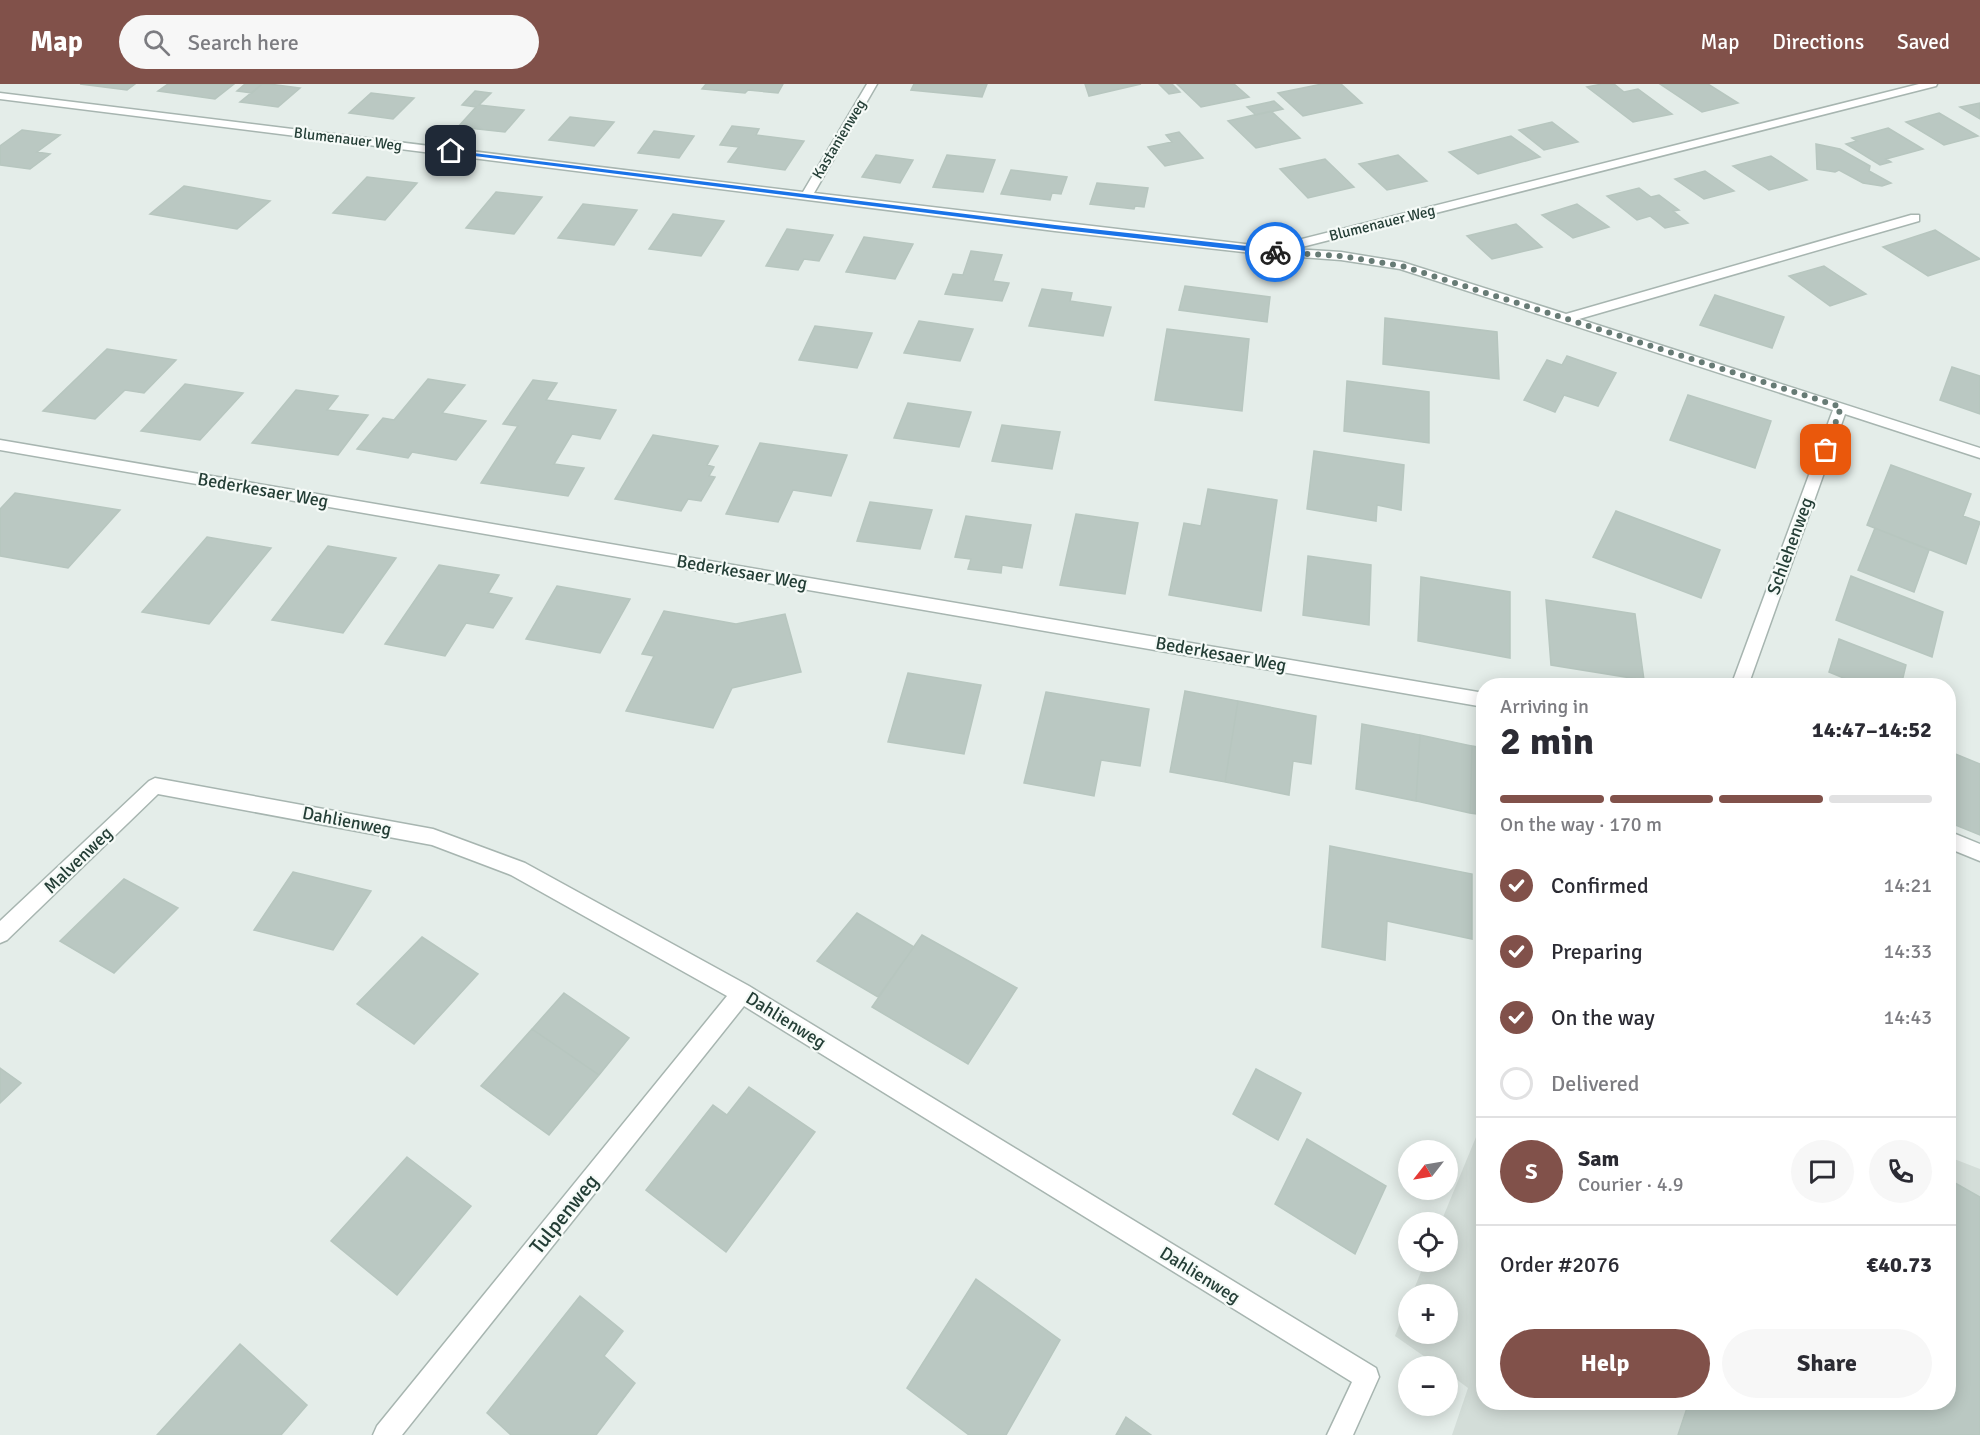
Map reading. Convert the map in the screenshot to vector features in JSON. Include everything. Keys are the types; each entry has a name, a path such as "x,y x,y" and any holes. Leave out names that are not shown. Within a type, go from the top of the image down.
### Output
{"street":[{"name":"Kastanienweg","path":"807,195 872,84"},
{"name":"Blumenauer Weg","path":"0,96 1055,227 1270,251 1932,84"},
{"path":"1568,318 1915,218"},
{"path":"1270,251 1341,256 1402,266 1980,453"},
{"name":"Schlehenweg","path":"1742,678 1841,407"},
{"name":"Bederkesaer Weg","path":"4,450 1476,699"},
{"name":"Malvenweg","path":"0,934 155,786"},
{"name":"Dahlienweg","path":"155,786 433,837 518,869 742,993 1367,1377 1340,1435"},
{"path":"1956,842 1980,852"},
{"name":"Tulpenweg","path":"386,1435 742,993"}],"shaded area":[{"path":"1476,1137 1476,1410 1956,1410 1956,1160 1980,1169 1980,1435 1452,1435 1468,1388 1458,1380 1458,1356 1424,1356 1406,1344 1458,1344 1458,1284 1416,1284 1421,1272 1458,1272 1458,1212 1445,1212 1450,1200 1458,1200 1458,1181"}],"building":[{"path":"80,84 135,84 127,90"},
{"path":"168,84 234,84 215,99 158,91"},
{"path":"245,84 262,84 252,93 237,91"},
{"path":"262,84 300,88 278,107 240,102"},
{"path":"706,84 783,84 778,93 748,90 745,93 702,89"},
{"path":"914,84 987,84 982,97 911,90"},
{"path":"1085,84 1141,84 1089,96"},
{"path":"1159,84 1172,84 1180,92 1169,94"},
{"path":"1177,84 1234,84 1249,97 1201,107"},
{"path":"1322,84 1341,84 1362,103 1303,116 1278,93"},
{"path":"1614,84 1624,92 1638,89 1672,114 1633,122 1587,87"},
{"path":"1660,84 1708,84 1738,103 1702,112"},
{"path":"475,91 491,93 479,105 524,110 505,132 458,127 476,107 462,105"},
{"path":"371,93 414,98 393,119 349,113"},
{"path":"1274,101 1283,109 1256,115 1247,107"},
{"path":"1980,103 1980,119 1960,107"},
{"path":"1271,111 1300,138 1256,148 1228,121"},
{"path":"1939,113 1978,136 1944,145 1906,122"},
{"path":"570,117 614,122 594,146 549,140"},
{"path":"1552,122 1578,142 1544,150 1519,130"},
{"path":"732,126 759,129 756,135 804,141 785,170 728,162 739,147 720,145"},
{"path":"1888,128 1923,149 1886,159 1891,162 1880,165 1846,144 1857,141 1852,138"},
{"path":"22,130 60,135 37,152 50,154 30,169 0,165 0,146"},
{"path":"654,131 694,136 679,158 638,153"},
{"path":"1179,132 1203,158 1165,166 1148,147 1172,142 1166,135"},
{"path":"1511,136 1540,157 1478,174 1449,152"},
{"path":"1816,144 1840,149 1870,166 1869,171 1891,183 1882,186 1863,183 1839,170 1835,172 1817,169"},
{"path":"876,155 913,160 900,183 862,177"},
{"path":"947,155 995,160 983,192 933,187"},
{"path":"1398,155 1427,181 1387,190 1359,164"},
{"path":"1771,156 1807,180 1769,190 1733,166"},
{"path":"1325,159 1354,187 1308,198 1280,169"},
{"path":"1011,170 1067,177 1061,194 1052,193 1050,200 1001,194"},
{"path":"1705,171 1734,191 1704,199 1675,179"},
{"path":"367,177 417,183 385,220 333,213"},
{"path":"1097,183 1148,188 1144,207 1135,206 1134,209 1090,204"},
{"path":"184,186 270,201 237,229 150,214"},
{"path":"1639,188 1651,197 1659,195 1679,210 1673,211 1688,223 1665,228 1650,216 1637,220 1607,196"},
{"path":"496,192 542,197 514,234 466,228"},
{"path":"583,204 637,210 614,245 558,238"},
{"path":"1577,204 1609,227 1573,238 1542,215"},
{"path":"673,214 724,221 701,256 649,249"},
{"path":"1516,224 1542,247 1492,259 1467,236"},
{"path":"787,229 833,235 819,261 804,259 798,270 766,266"},
{"path":"1935,230 1980,259 1928,276 1883,247"},
{"path":"864,237 913,244 895,279 846,272"},
{"path":"971,251 1002,255 993,281 1009,283 1002,301 945,294 953,274 963,275"},
{"path":"1824,266 1866,294 1830,306 1789,276"},
{"path":"1185,286 1270,297 1267,322 1179,310"},
{"path":"1042,289 1072,293 1070,301 1111,307 1103,336 1029,326"},
{"path":"1715,295 1784,317 1772,348 1700,325"},
{"path":"1385,318 1497,332 1499,379 1383,364"},
{"path":"919,321 973,329 960,361 904,353"},
{"path":"815,326 872,333 857,368 799,360"},
{"path":"1167,329 1249,339 1242,411 1155,400"},
{"path":"107,349 176,360 144,393 125,390 95,419 43,411"},
{"path":"1567,356 1616,373 1598,406 1564,395 1555,412 1524,400 1547,360 1562,365"},
{"path":"1952,367 1980,376 1980,414 1940,400"},
{"path":"428,379 465,385 442,413 486,421 456,460 412,452 408,458 357,449 383,418 394,420"},
{"path":"533,380 557,383 546,400 616,410 600,439 572,434 554,464 584,468 568,496 481,483 518,426 503,424"},
{"path":"1347,381 1429,392 1429,443 1344,431"},
{"path":"185,384 243,393 200,440 141,431"},
{"path":"296,390 338,396 327,410 368,415 338,455 252,443"},
{"path":"1688,395 1771,421 1755,468 1670,440"},
{"path":"908,403 971,412 959,447 894,438"},
{"path":"1002,425 1060,432 1052,469 992,461"},
{"path":"653,435 718,446 707,465 714,467 709,476 715,477 701,501 688,499 681,511 615,499"},
{"path":"760,443 847,455 831,496 793,490 778,522 726,514"},
{"path":"1314,451 1404,465 1401,510 1377,505 1376,521 1307,509"},
{"path":"1891,465 1971,494 1963,516 1980,522 1966,564 1867,525"},
{"path":"1208,489 1277,500 1261,611 1169,595 1184,523 1201,526"},
{"path":"15,493 120,510 68,568 0,556 0,509"},
{"path":"870,502 932,510 920,549 857,541"},
{"path":"1616,511 1720,550 1701,598 1593,557"},
{"path":"1076,514 1138,523 1125,594 1060,585"},
{"path":"966,516 1031,525 1022,568 1002,565 1001,573 968,569 971,559 955,557"},
{"path":"1875,528 1929,550 1914,592 1858,570"},
{"path":"207,537 271,548 209,624 142,612"},
{"path":"328,546 396,558 343,633 272,620"},
{"path":"1308,556 1371,565 1369,625 1303,615"},
{"path":"439,565 499,575 488,593 512,598 493,628 466,623 445,656 385,644"},
{"path":"1851,576 1943,612 1932,657 1836,620"},
{"path":"1421,577 1510,592 1510,658 1418,641"},
{"path":"557,586 630,599 600,653 526,639"},
{"path":"1546,600 1635,614 1644,678 1551,665"},
{"path":"664,611 736,624 785,614 801,672 732,688 713,728 626,711 654,656 642,654"},
{"path":"1839,639 1906,665 1903,678 1844,678 1829,672"},
{"path":"908,673 981,685 964,754 888,742"},
{"path":"1185,691 1238,701 1225,782 1170,772"},
{"path":"1046,692 1149,709 1140,766 1101,760 1094,796 1024,783"},
{"path":"1238,701 1316,716 1311,764 1293,761 1289,795 1225,782"},
{"path":"1362,724 1420,735 1416,801 1356,789"},
{"path":"1420,735 1472,746 1470,813 1416,801"},
{"path":"1472,746 1476,747 1476,814 1470,813"},
{"path":"1956,754 1980,764 1980,835 1956,825"},
{"path":"1330,846 1472,874 1472,939 1387,921 1385,960 1322,947"},
{"path":"293,872 371,891 333,950 254,930"},
{"path":"124,879 178,908 114,973 60,941"},
{"path":"857,913 914,947 878,997 817,961"},
{"path":"922,935 1017,988 968,1064 872,1007"},
{"path":"422,937 478,974 414,1044 357,1004"},
{"path":"564,993 629,1038 599,1075 532,1029"},
{"path":"532,1029 599,1075 549,1135 481,1086"},
{"path":"0,1068 21,1083 0,1103"},
{"path":"1256,1069 1301,1093 1278,1140 1233,1114"},
{"path":"749,1087 815,1132 726,1252 646,1190 713,1105 727,1115"},
{"path":"1307,1139 1386,1186 1355,1254 1275,1204"},
{"path":"407,1157 471,1206 397,1295 331,1241"},
{"path":"1956,1184 1980,1197 1980,1435 1678,1435 1686,1410 1956,1410"},
{"path":"976,1279 1060,1340 1006,1435 969,1435 907,1388"},
{"path":"580,1296 623,1331 604,1356 635,1383 596,1435 511,1435 487,1413"},
{"path":"240,1344 307,1405 281,1435 157,1435"},
{"path":"1126,1417 1151,1435 1116,1435"}],"way so far":[{"path":"1275,252 1341,256 1402,266 1841,407 1826,450"}],"route":[{"path":"451,151 1055,227 1275,252"}]}
